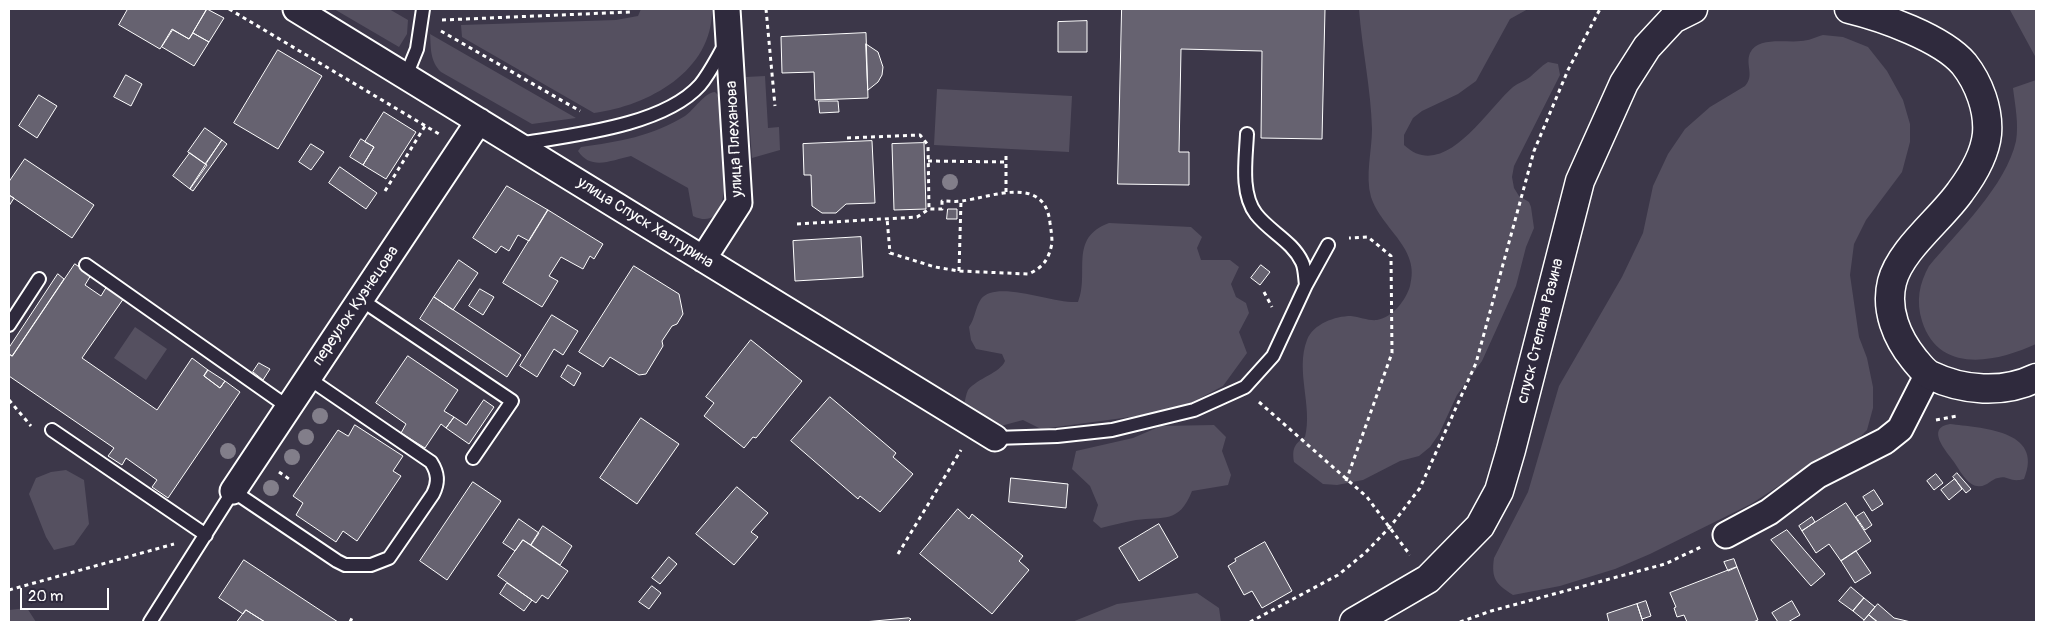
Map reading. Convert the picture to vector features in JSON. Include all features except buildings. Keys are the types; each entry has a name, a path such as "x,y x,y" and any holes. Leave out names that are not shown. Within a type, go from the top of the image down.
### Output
{"main road":[{"path":"1849,9 1908,28 1940,44 1963,63 1978,86 1985,108 1987,134 1979,160 1960,192 1902,260 1892,282 1891,307 1895,329 1905,348 1928,374 1949,382 1985,390 2026,383 2036,378"},
{"name":"спуск Степана Разина","path":"1368,619 1428,579 1480,526 1499,491 1580,181 1624,83 1647,47 1679,12"}],"street":[{"name":"улица Спуск Халтурина","path":"296,9 985,432"},
{"name":"улица Плеханова","path":"702,259 739,203 727,9"},
{"name":"переулок Кузнецова","path":"234,491 479,121"},
{"path":"1726,535 1769,512 1818,475 1885,441 1900,429 1928,374"}],"lane":[{"path":"406,76 417,49 422,15"},
{"path":"517,144 609,128 651,115 679,101 700,85 730,37"},
{"path":"1247,134 1247,192 1256,214 1294,249 1303,263 1306,285"},
{"path":"985,432 1057,436 1112,430 1194,410 1245,388 1273,356 1306,285 1328,245"},
{"path":"86,265 288,407"},
{"path":"9,325 40,279"},
{"path":"360,299 512,401 473,458"},
{"path":"150,622 234,491 337,561 352,566 371,565 389,558 433,494 438,474 431,462 308,378"},
{"path":"52,430 206,535"}],"path":[{"path":"229,9 447,139"},
{"path":"422,15 630,12 632,9"},
{"path":"766,9 775,106"},
{"path":"1250,622 1338,575 1365,553 1390,527 1420,488 1476,362 1534,152 1568,70 1600,9"},
{"path":"422,15 609,128"},
{"path":"385,191 425,126"},
{"path":"847,138 920,135 928,146 929,209"},
{"path":"1006,154 1006,192"},
{"path":"928,161 1006,162"},
{"path":"797,224 887,218 917,217 929,209 942,209 942,201 961,201 1006,192 1024,192 1039,199 1046,207 1050,218 1052,239 1050,253 1045,263 1028,274 935,268 890,252 887,218"},
{"path":"959,271 961,201"},
{"path":"1328,245 1337,239 1368,237 1391,256 1392,353 1346,481"},
{"path":"1269,412 1346,481 1367,497 1428,579"},
{"path":"898,554 985,432"},
{"path":"9,590 206,535"},
{"path":"1460,622 1491,611 1665,564 1726,535"}],"shaded area":[{"path":"334,9 389,9 408,20 407,34 399,47"},
{"path":"641,9 712,9 709,31 702,50 674,82 635,103 594,113 462,37 461,25 616,20 638,16"},
{"path":"1359,9 1528,9 1510,19 1476,81 1458,94 1422,111 1413,118 1404,135 1404,145 1419,154 1434,155 1449,149 1478,125 1513,87 1548,62 1558,64 1560,75 1514,166 1512,177 1514,188 1519,196 1529,202 1534,228 1526,247 1516,286 1482,361 1457,395 1439,434 1430,447 1419,456 1400,461 1363,480 1337,485 1323,484 1294,462 1293,454 1295,447 1305,437 1307,425 1303,364 1307,340 1314,329 1332,319 1351,316 1377,320 1393,312 1405,297 1410,286 1412,273 1410,261 1405,250 1376,209 1369,189 1372,129"},
{"path":"2036,9 2036,58 2010,10"},
{"path":"430,34 576,118 532,124 441,72 433,59"},
{"path":"1823,35 1843,37 1868,47 1887,71 1903,100 1910,124 1910,142 1902,172 1866,220 1854,244 1850,275 1859,337 1867,358 1873,387 1873,408 1867,430 1858,439 1806,468 1751,504 1650,554 1615,569 1560,586 1513,595 1502,588 1496,580 1493,571 1494,558 1528,492 1559,386 1622,277 1643,233 1653,186 1668,154 1685,129 1710,107 1745,86 1750,74 1750,53 1759,44 1773,41 1804,41"},
{"path":"765,76 768,128 779,127 780,150 752,158 746,77"},
{"path":"2036,80 2036,344 2004,356 1987,359 1971,360 1955,357 1941,350 1930,338 1922,321 1919,300 1923,279 1929,266 1980,207 2002,175 2011,158 2017,135 2013,88"},
{"path":"937,89 1072,96 1069,152 934,145"},
{"path":"715,92 719,96 726,173 724,194 718,210 709,219 693,216 688,188 631,156 595,162 589,161 578,151 581,147 622,140 660,129 685,116 703,98"},
{"path":"1109,223 1191,227 1202,237 1197,248 1201,260 1230,260 1239,267 1231,284 1236,297 1246,303 1249,313 1239,332 1247,353 1223,386 1187,405 1138,416 1041,429 1023,420 997,427 964,405 968,390 977,382 999,369 1005,361 1002,354 976,349 971,340 969,327 979,302 988,293 999,291 1078,302 1081,291 1084,247 1096,230"},
{"path":"135,327 167,349 146,380 114,358"},
{"path":"1950,424 1992,430 2006,434 2017,441 2025,450 2028,462 2024,479 2015,480 2001,477 1980,486 1970,483 1943,446 1938,435 1939,430 1943,426"},
{"path":"1214,425 1226,437 1222,451 1231,475 1228,485 1192,491 1182,509 1176,514 1163,518 1136,520 1101,528 1093,521 1098,505 1090,486 1072,469 1076,451 1133,438 1161,426"},
{"path":"66,470 84,480 89,524 74,545 54,550 46,537 29,494 36,478 51,472"},
{"path":"1197,593 1219,608 1221,622 1072,622 1117,604"},
{"path":"27,608 36,622 9,622 9,610"}]}
